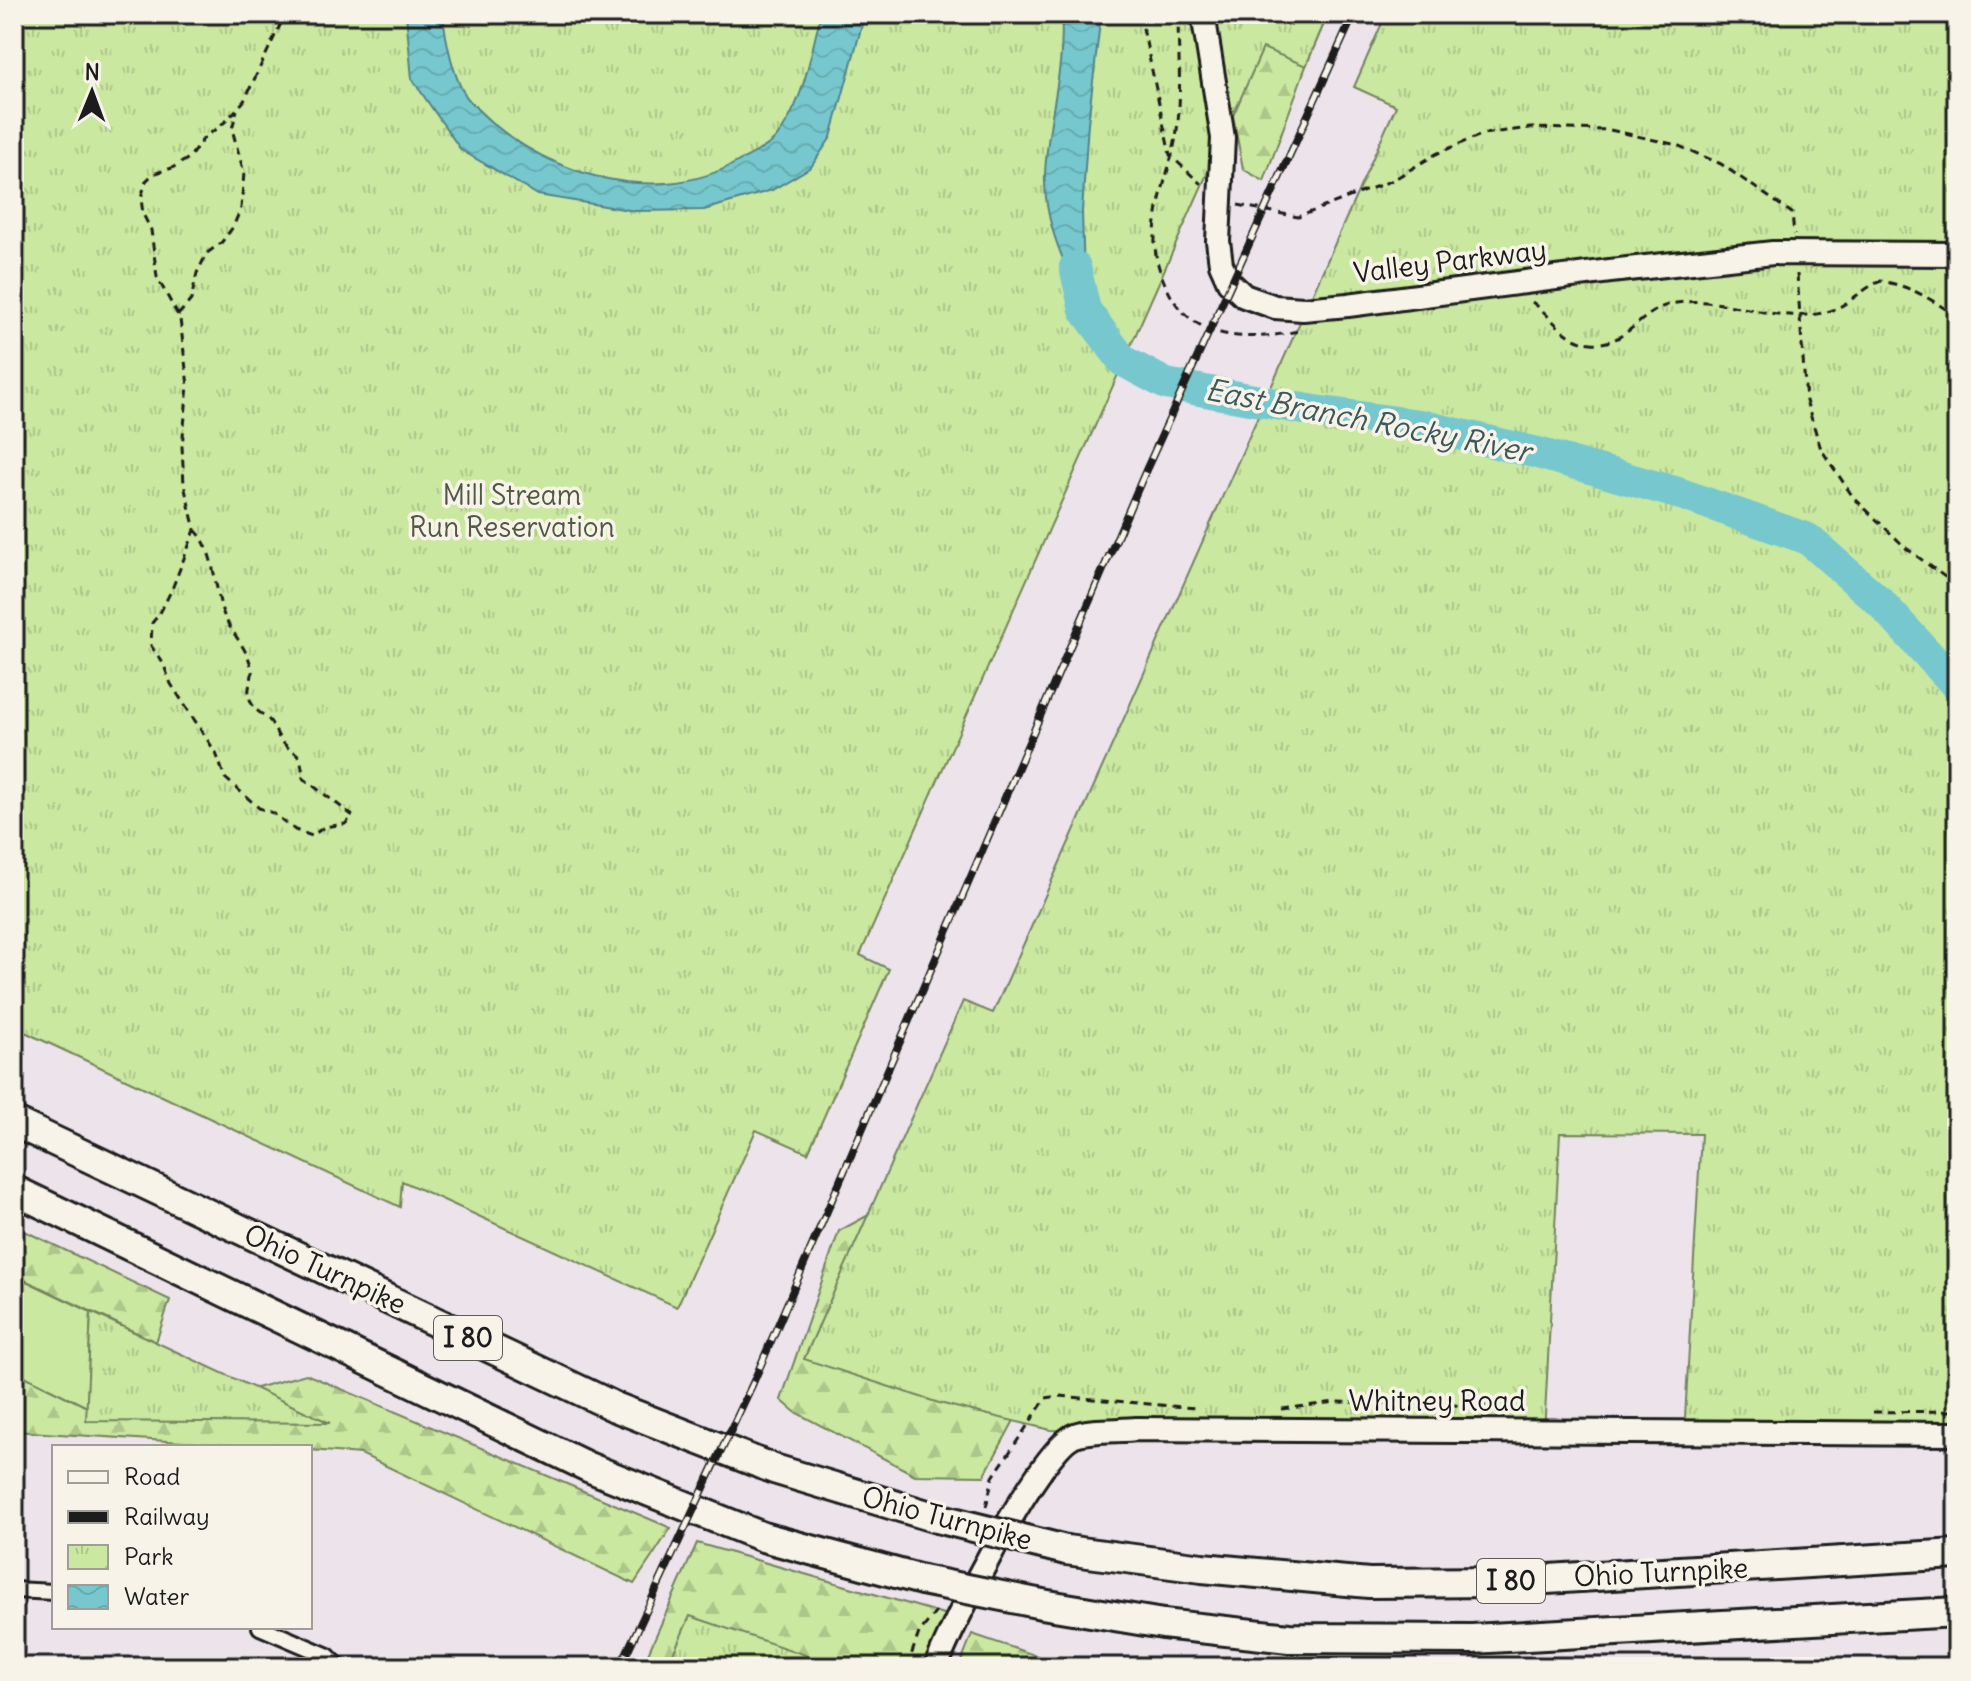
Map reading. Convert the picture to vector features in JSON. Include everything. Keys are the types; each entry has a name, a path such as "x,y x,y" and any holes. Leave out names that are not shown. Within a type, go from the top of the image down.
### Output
{"highway":[{"name":"Ohio Turnpike","path":"14,1122 615,1407 774,1469 937,1518 1066,1550 1202,1568 1369,1583 1500,1582 1957,1554"},
{"name":"Ohio Turnpike","path":"14,1190 588,1467 763,1537 922,1580 1163,1624 1289,1638 1472,1639 1957,1612"}],"street":[{"name":"Valley Parkway","path":"1203,14 1223,138 1218,241 1221,264 1229,282 1244,296 1275,307 1303,309 1348,305 1610,271 1795,253 1957,254"},
{"name":"Whitney Road","path":"936,1667 985,1563 1044,1464 1074,1435 1137,1429 1957,1434"},
{"path":"14,1590 52,1592"},
{"path":"265,1629 328,1656 339,1667"}],"path":[{"path":"195,530 172,589 152,623 151,646 163,663 171,684 216,753 225,778 235,788 259,808 273,813 305,834 312,836 324,827 345,824 353,816 303,778 298,751 279,738 267,718 257,713 248,694 252,673 250,665 241,642 223,612 214,584 210,552 195,530 184,485 182,446 188,386 178,315 161,287 154,267 151,230 143,214 144,189 153,174 189,158 203,139 226,121 252,87 281,23 335,14"},
{"path":"1140,14 1170,155 1220,200 1254,210 1298,217 1393,180 1436,154 1483,134 1530,128 1610,130 1677,145 1721,164 1792,213 1806,401 1821,449 1853,497 1906,548 1957,586"},
{"path":"178,315 191,300 197,273 207,253 221,243 233,227 241,208 244,173 232,129 237,108"}],"green space":[{"name":"Mill Stream Run Reservation","path":"14,14 1328,14 1306,66 1263,48 860,955 889,969 808,1153 756,1130 677,1307 402,1181 400,1207 14,1027"},
{"path":"1214,14 1328,14 1264,181 1243,169"},
{"path":"1386,14 1957,14 1957,1435 1684,1436 1701,1134 1560,1133 1544,1434 1051,1430 939,1403 804,1359 963,1001 993,1013 1396,106 1354,87"},
{"path":"937,1178 1024,1402 984,1476 915,1475 795,1412 781,1400 839,1231"},
{"path":"14,1226 170,1300 156,1342 14,1275"},
{"path":"14,1275 91,1312 87,1407 14,1371"},
{"path":"91,1312 330,1423 86,1421"},
{"path":"14,1371 87,1407 87,1421 224,1397 306,1374 671,1528 634,1584 361,1454 312,1450 312,1445 228,1445 14,1431"},
{"path":"697,1543 947,1615 927,1667 642,1667"},
{"path":"690,1616 841,1667 667,1667"},
{"path":"972,1634 1067,1666 1073,1667 959,1667"}],"water":[{"path":"406,14 443,14 451,59 464,92 495,125 526,147 559,164 595,176 632,183 669,183 705,176 772,142 793,111 821,14 865,14 831,137 811,167 772,190 704,210 635,211 538,195 461,150 412,79"},
{"path":"1061,14 1101,14 1088,123 1082,212 1085,310 1057,244 1045,192 1046,154 1061,54"}],"waterway":[{"name":"East Branch Rocky River","path":"1075,267 1085,310 1123,361 1166,384 1315,411 1420,425 1538,453 1681,494 1808,539 1880,602 1957,686"}],"railway":[{"path":"620,1667 753,1383 1146,470 1354,14"}]}
